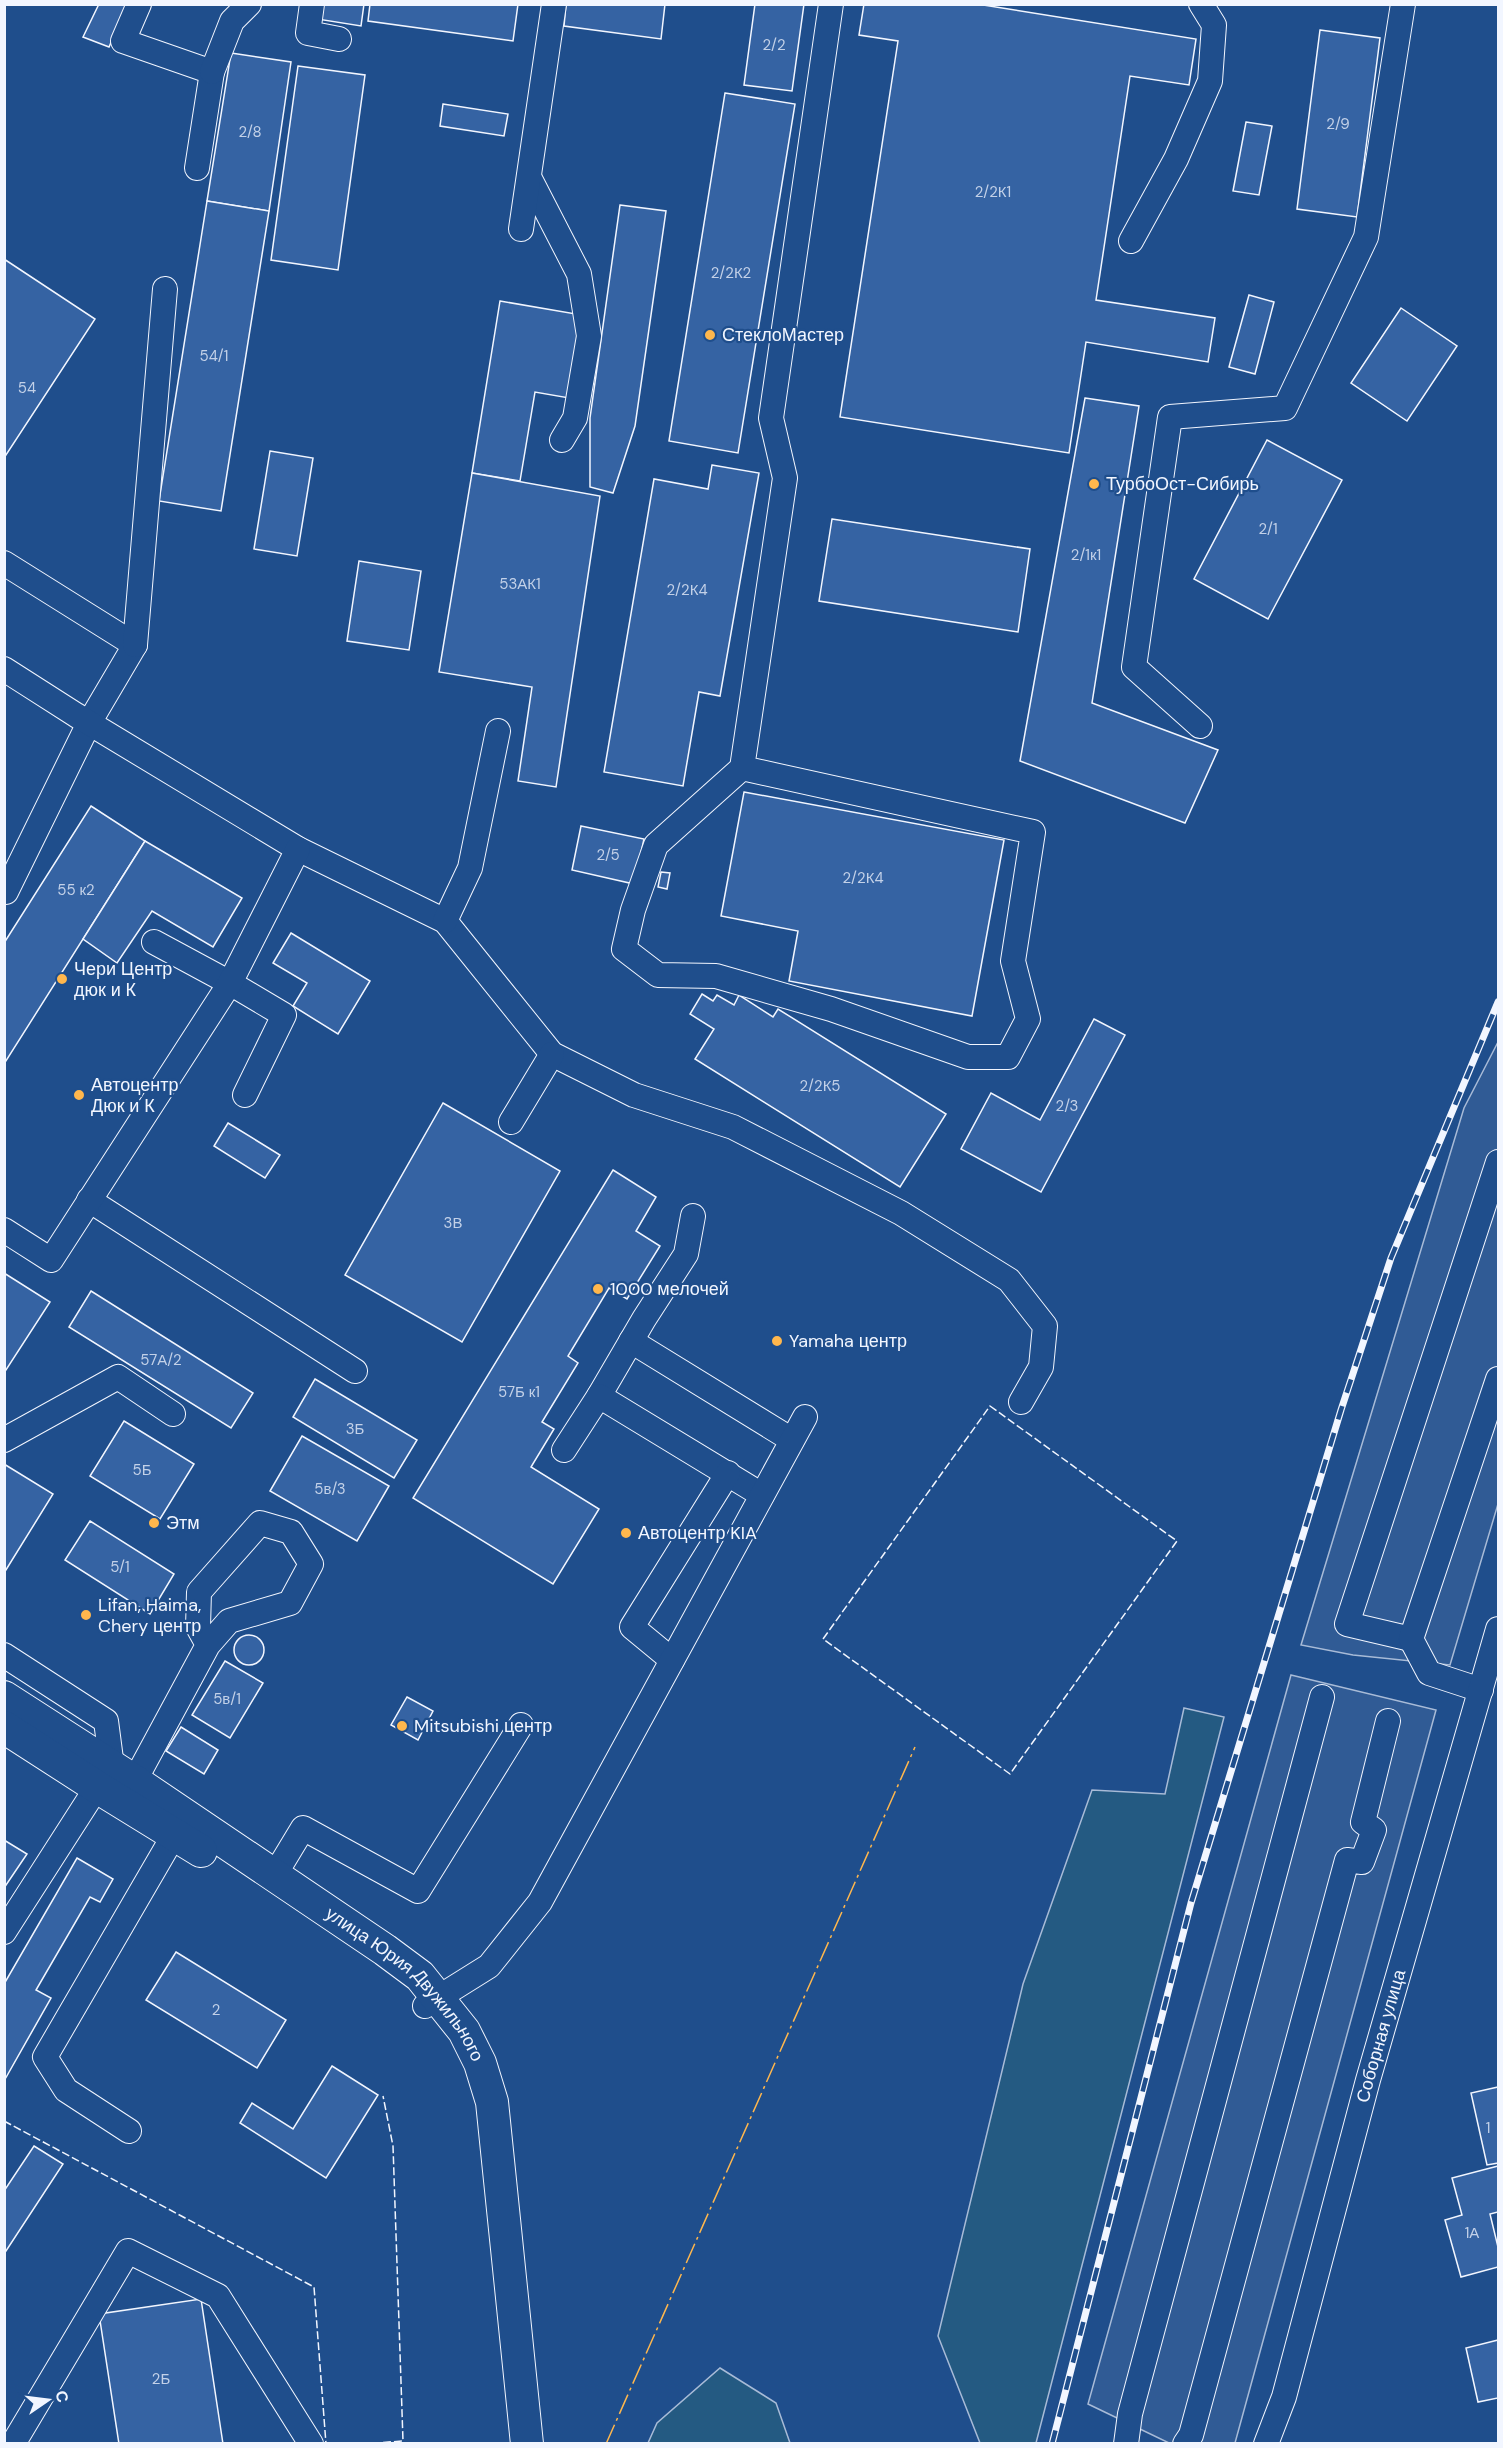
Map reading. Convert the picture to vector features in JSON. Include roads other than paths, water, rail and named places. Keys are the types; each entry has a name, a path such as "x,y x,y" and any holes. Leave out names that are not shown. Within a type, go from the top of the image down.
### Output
{"main road":[{"name":"улица Юрия Двужильного","path":"4,1697 117,1784 174,1835 330,1929 432,2002 464,2031 480,2063 492,2102 527,2444"},
{"name":"улица Юрия Двужильного","path":"4,1727 117,1784 274,1876 394,1956 420,1976 473,2105 483,2179 510,2444"}],"street":[{"path":"139,4 123,40 212,72"},
{"path":"197,168 212,72 232,21 249,4"},
{"path":"312,4 309,33 339,39"},
{"path":"521,229 554,4"},
{"path":"742,768 1033,832 1013,961 1028,1019 1008,1058 968,1057 831,1009 716,976 658,975 624,949 633,910 656,845 742,768 784,478 771,418 831,4"},
{"path":"1131,241 1176,159 1210,81 1214,25 1201,4"},
{"path":"1200,726 1134,667 1170,417 1285,408 1366,237 1403,4"},
{"path":"529,177 579,274 589,336 575,418 562,440"},
{"path":"6,892 89,723 135,645 165,289"},
{"path":"4,563 135,645"},
{"path":"4,669 298,849 445,921 552,1054 634,1095 733,1127 902,1213 1010,1280 1045,1326 1041,1367 1022,1402"},
{"path":"445,921 470,868 498,731"},
{"path":"4,1230 51,1260 230,982 298,849"},
{"path":"154,942 230,982 284,1015 245,1095"},
{"path":"511,1122 552,1054"},
{"path":"1411,1639 1347,1624 1498,1162"},
{"path":"89,1200 355,1371"},
{"path":"564,1450 686,1254 693,1216"},
{"path":"631,1341 792,1440"},
{"path":"4,1440 118,1377 173,1414"},
{"path":"1481,1690 1429,1673 1411,1639 1498,1379"},
{"path":"599,1396 762,1495"},
{"path":"432,2002 489,1966 540,1902 805,1417"},
{"path":"672,1660 632,1627 728,1473"},
{"path":"4,1932 117,1784 208,1645 229,1622 290,1603 311,1564 291,1532 260,1523 199,1592 198,1627 208,1645"},
{"name":"Соборная улица","path":"1266,2444 1284,2397 1368,2080 1498,1629"},
{"path":"4,1655 106,1721 117,1784"},
{"path":"1126,2444 1130,2414 1322,1697"},
{"path":"1185,2444 1191,2435 1347,1860 1362,1862 1374,1830 1363,1822 1388,1721"},
{"path":"274,1876 303,1828 418,1892 521,1725"},
{"path":"129,2131 66,2090 45,2057 174,1835"},
{"path":"13,2444 129,2251 218,2296 311,2444"}],"railway":[{"path":"1052,2444 1191,1903 1341,1410 1391,1258 1498,1002"}],"place":[{"name":"СтеклоМастер","path":"710,335"},
{"name":"ТурбоОст-Сибирь","path":"1094,484"},
{"name":"Чери Центр дюк и К","path":"62,979"},
{"name":"Автоцентр Дюк и К","path":"79,1095"},
{"name":"1000 мелочей","path":"598,1289"},
{"name":"Yamaha центр","path":"777,1341"},
{"name":"Этм","path":"154,1523"},
{"name":"Автоцентр KIA","path":"626,1533"},
{"name":"Lifan, Haima, Chery центр","path":"86,1615"},
{"name":"Mitsubishi центр","path":"402,1726"}]}
